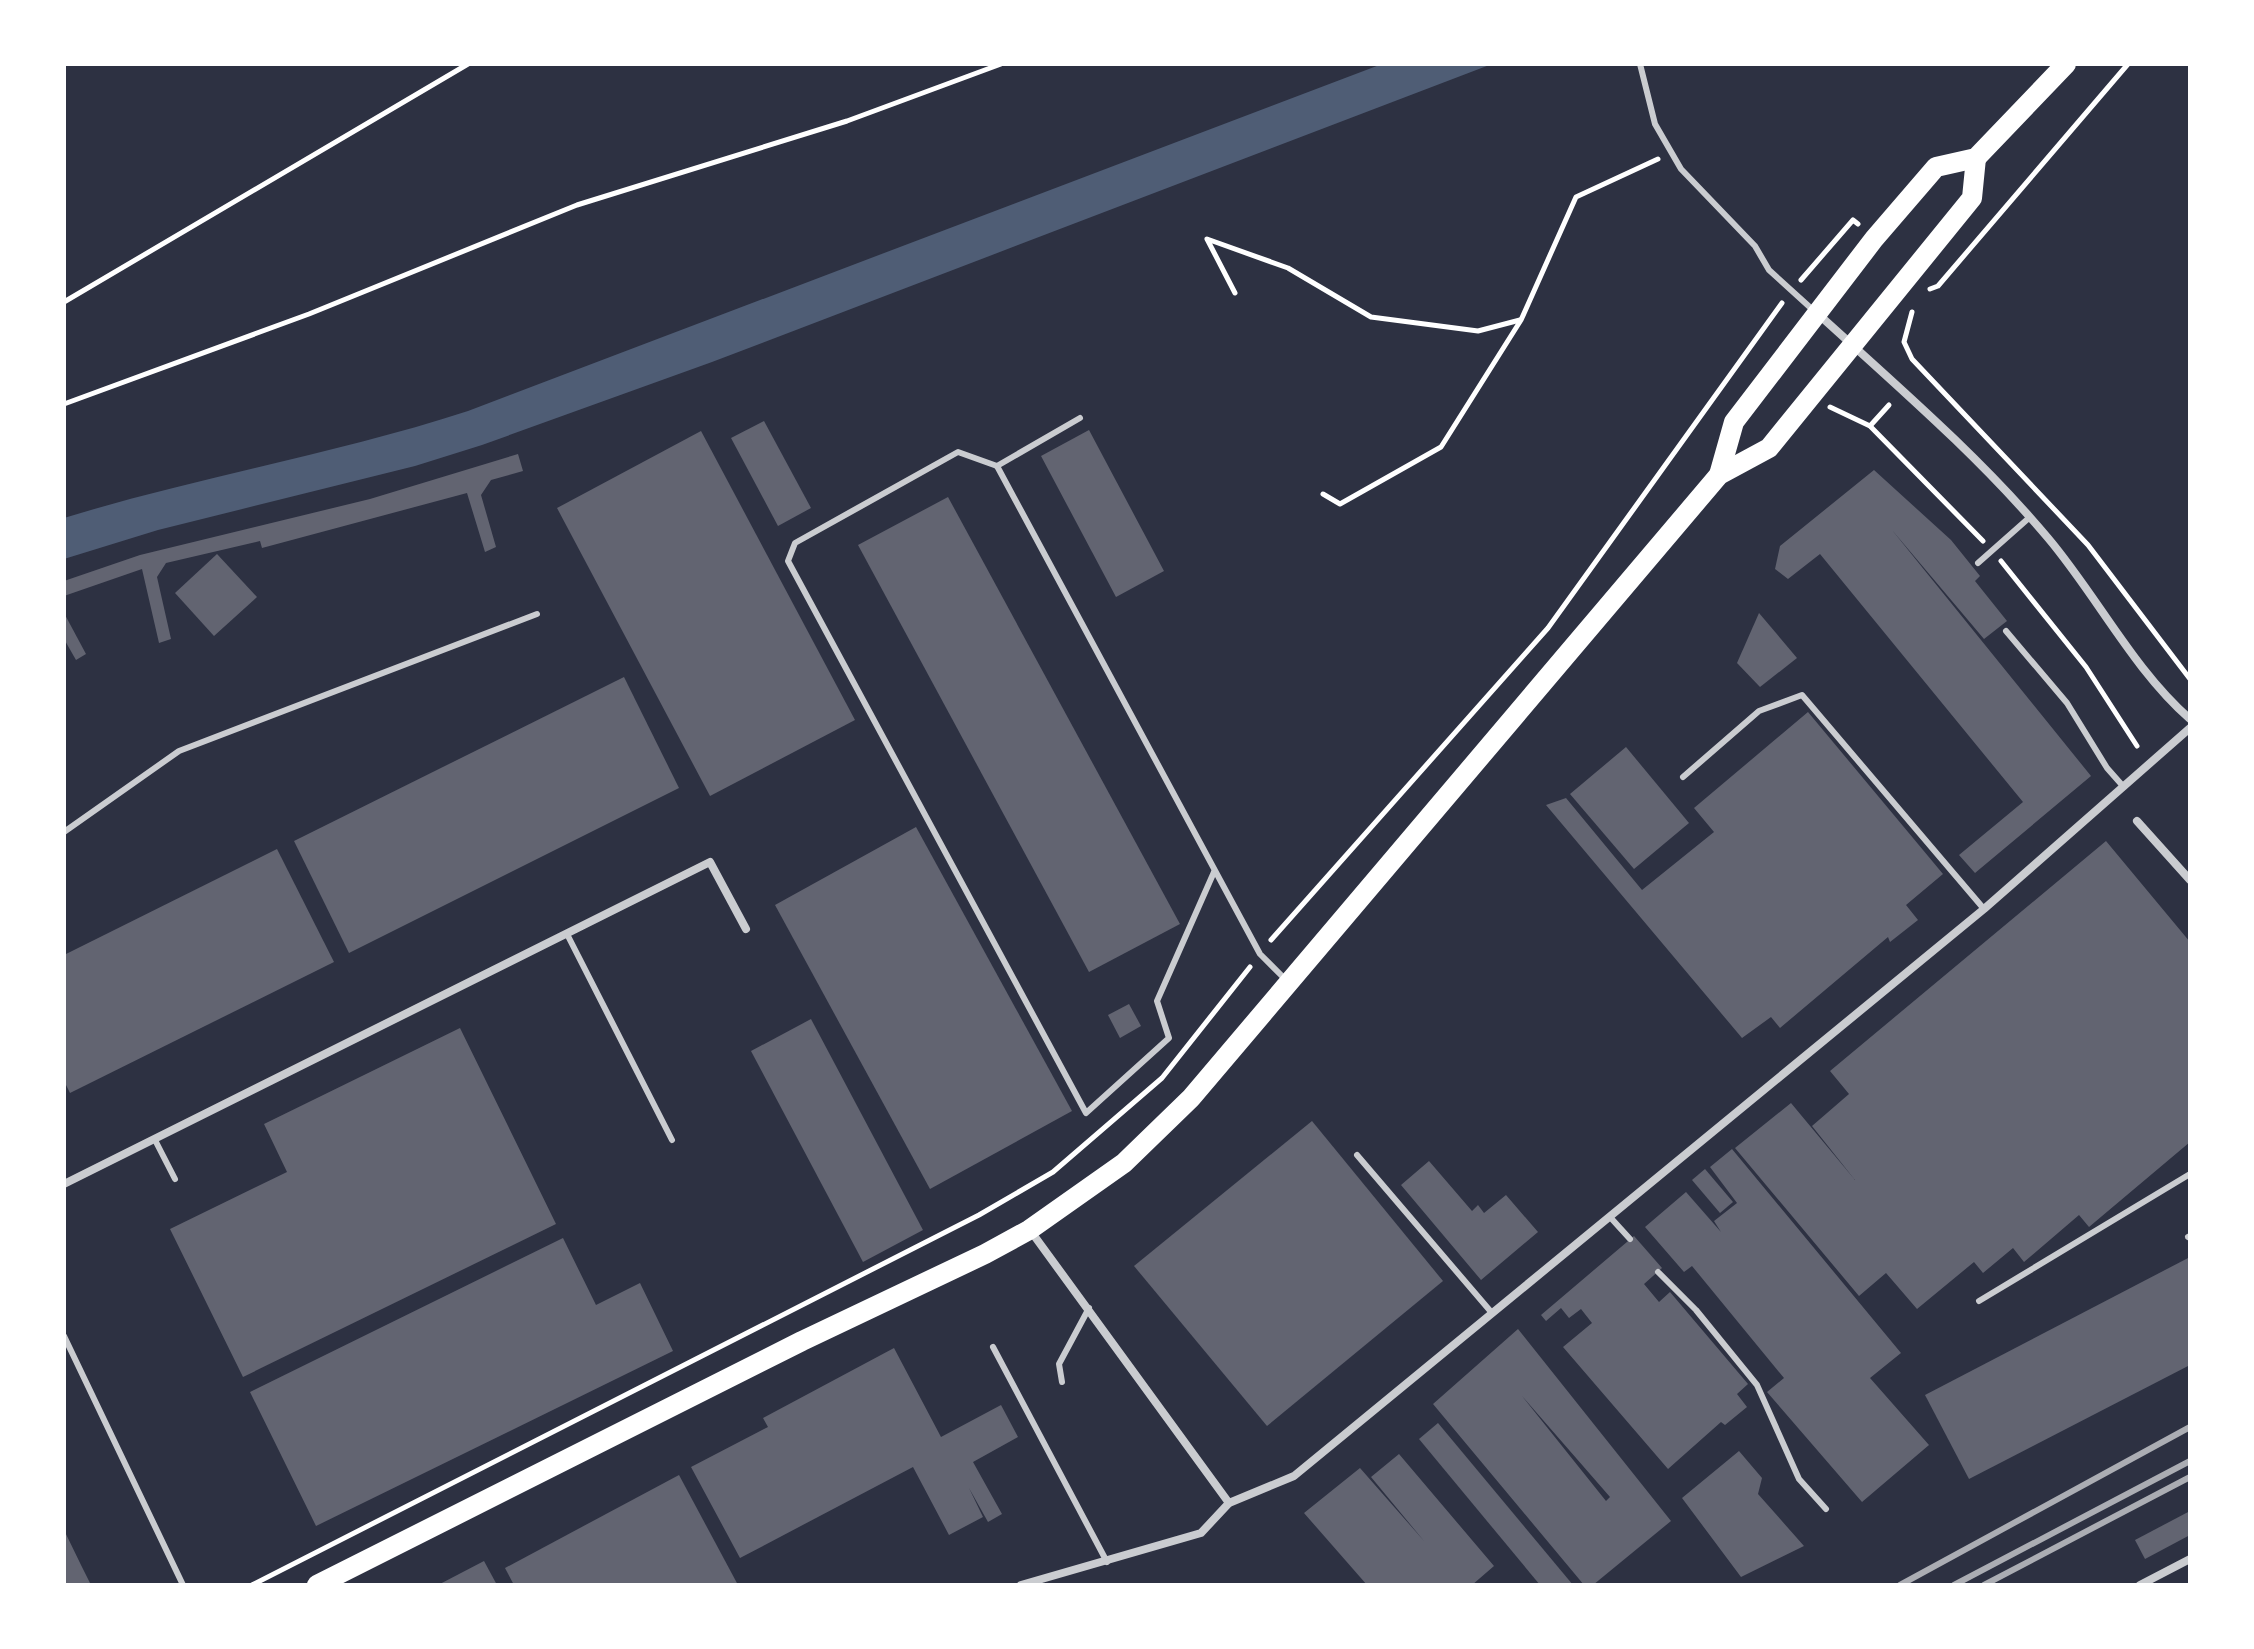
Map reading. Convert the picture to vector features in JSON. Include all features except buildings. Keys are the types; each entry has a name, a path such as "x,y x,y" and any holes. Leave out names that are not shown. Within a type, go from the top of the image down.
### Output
{"main road":[{"path":"1719,475 1734,422 1816,313 1936,167 1976,158 2066,64"},
{"path":"326,1583 1029,1230 1124,1163 1168,1122 1719,475 1769,448 1972,198 1976,158"}],"street":[{"path":"1816,313 2030,517 2161,689 2190,719"},
{"path":"1021,1585 1201,1533 1229,1503 1294,1476 1984,909 2190,728"},
{"path":"2137,821 2190,880"},
{"path":"64,1184 568,936 710,862 746,929"},
{"path":"1029,1230 1229,1503"},
{"path":"2140,1585 2190,1559"}],"lane":[{"path":"1640,64 1655,124 1670,153 1693,185 1755,246 1769,270 1816,313"},
{"path":"997,466 1080,418"},
{"path":"1214,872 1157,1001 1169,1038 1086,1113 788,561 795,543 958,452 997,466 1260,954 1288,982"},
{"path":"1978,563 2030,517"},
{"path":"64,832 179,751 537,614"},
{"path":"2006,631 2067,703 2107,768 2122,785"},
{"path":"1683,777 1759,711 1802,695 1984,909"},
{"path":"568,936 672,1140"},
{"path":"155,1140 175,1179"},
{"path":"1357,1155 1492,1313"},
{"path":"1979,1301 2190,1174"},
{"path":"1610,1217 1630,1239"},
{"path":"1658,1272 1696,1310 1757,1385 1799,1479 1826,1509"},
{"path":"1062,1382 1059,1364 1089,1308"},
{"path":"64,1336 183,1585"},
{"path":"993,1347 1107,1562"}],"path":[{"path":"64,302 468,64"},
{"path":"64,404 309,314 577,205 847,121 1001,64"},
{"path":"1926,294 1938,286 2128,64"},
{"path":"1323,494 1340,504 1441,447 1521,320 1576,197 1670,153"},
{"path":"252,1585 979,1215 1053,1172 1162,1078 1260,954 1548,628 1791,290 1853,220"},
{"path":"1235,293 1207,239 1288,268 1371,317 1478,331 1521,320"},
{"path":"1914,308 1906,323 1904,342 1922,373"},
{"path":"1870,426 1889,405"}],"water":[{"path":"1382,64 1492,64 712,362 482,445 415,466 158,530 64,559 64,518 368,440 468,411"}],"railway":[{"path":"1900,1585 2190,1427"},
{"path":"1954,1585 2190,1461"},
{"path":"1984,1585 2190,1477"}]}
